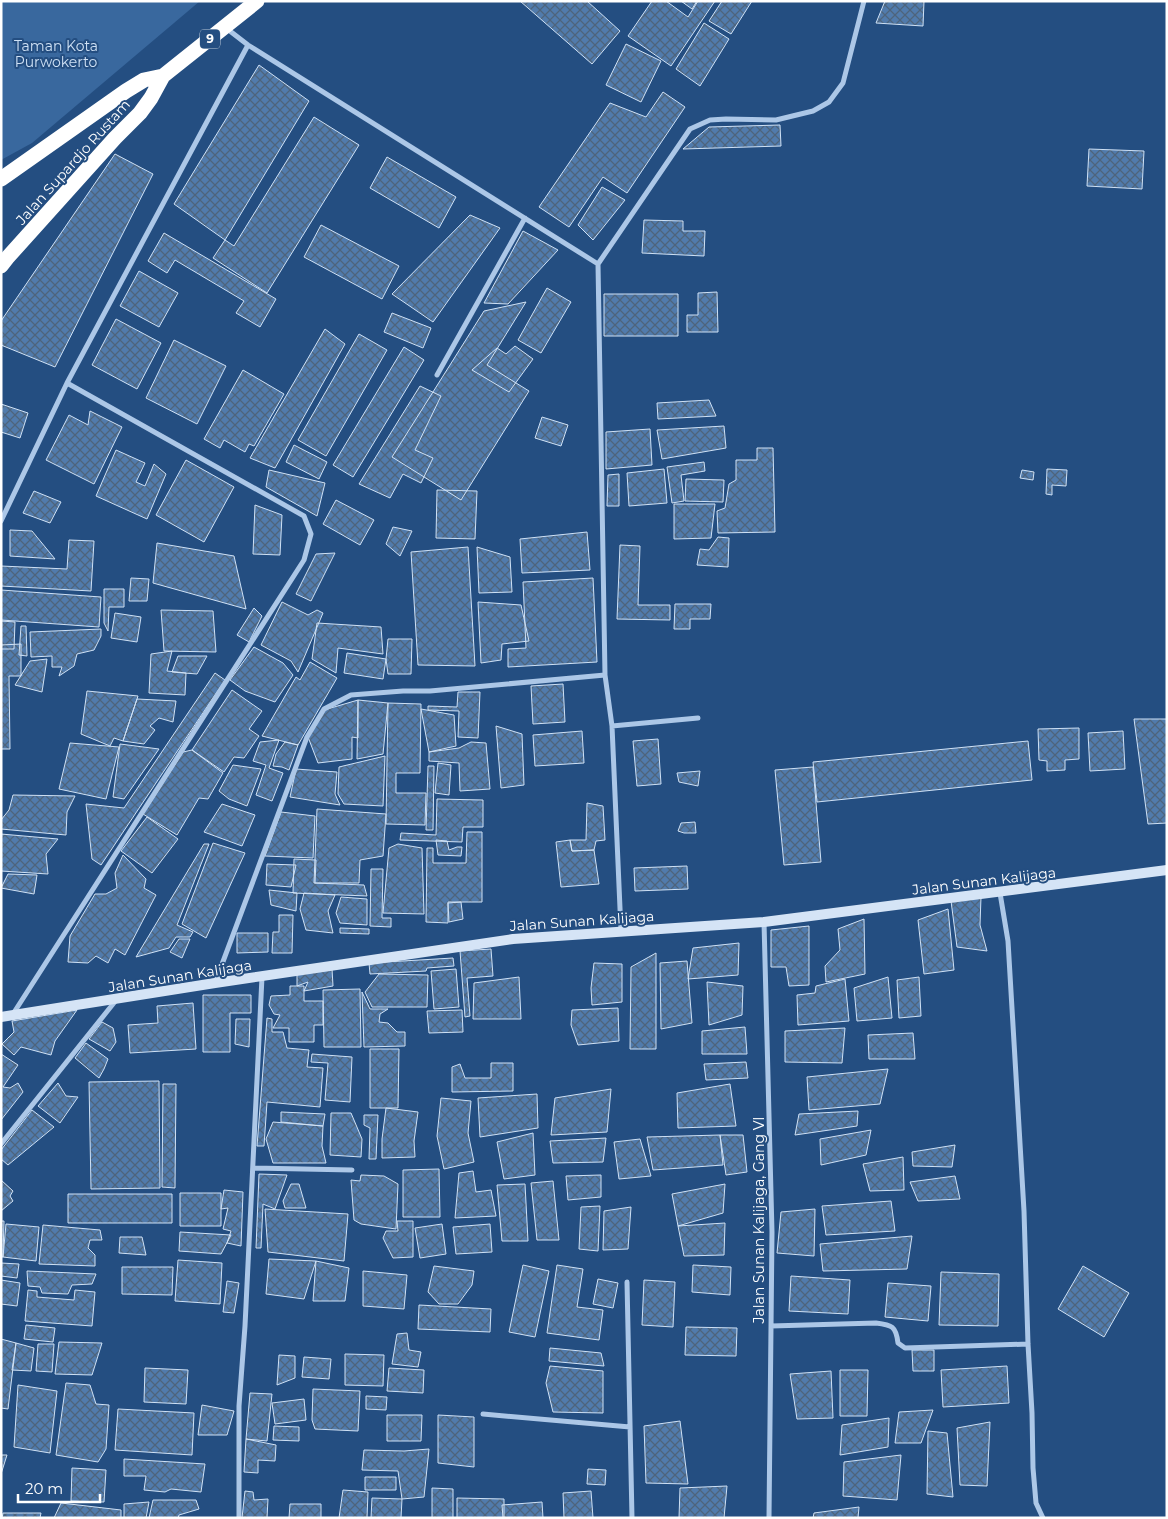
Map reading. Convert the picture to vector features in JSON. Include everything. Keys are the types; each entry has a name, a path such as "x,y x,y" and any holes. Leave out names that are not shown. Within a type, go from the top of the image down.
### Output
{"highway":[{"name":"Jalan Supardjo Rustam","path":"1,266 115,138 140,113 163,76 257,1"},
{"name":"Jalan Supardjo Rustam","path":"1,179 126,91 144,80 163,76"}],"street":[{"path":"621,932 612,726 606,675 598,264 690,129 710,120 776,120 813,111 829,102 843,83 864,1"},
{"path":"225,28 248,45 598,264"},
{"path":"1,521 67,383 248,45"},
{"path":"437,375 525,218"},
{"path":"6,1017 304,560 311,534 304,516 67,383"},
{"path":"215,984 307,737 324,709 351,695 430,691 606,675"},
{"path":"612,726 698,718"},
{"name":"Jalan Sunan Kalijaga","path":"6,1017 118,998 513,939 764,922 1167,870"},
{"path":"1000,893 1008,941 1024,1211 1032,1413 1032,1468 1036,1504 1043,1518"},
{"name":"Jalan Sunan Kalijaga, Gang VI","path":"764,922 772,1232 769,1518"},
{"path":"239,1518 238,1406 245,1326 262,977"},
{"path":"1,1144 118,998"},
{"path":"253,1168 352,1170"},
{"path":"626,1282 632,1518"},
{"path":"771,1326 876,1323 890,1325 896,1332 898,1343 905,1348 1028,1344"},
{"path":"483,1414 630,1427"}],"green space":[{"name":"Taman Kota Purwokerto","path":"1,1 200,1 32,143 1,160"}],"building":[{"path":"520,1 587,1 620,31 592,64"},
{"path":"652,1 666,1 688,17 698,1 715,1 671,66 628,36"},
{"path":"681,1 697,1 692,9"},
{"path":"722,1 752,1 731,34 709,21"},
{"path":"885,1 924,1 923,26 876,23"},
{"path":"704,23 729,39 700,86 676,69"},
{"path":"626,44 661,61 641,102 606,85"},
{"path":"259,65 309,101 225,240 174,204"},
{"path":"663,92 685,107 627,193 603,177 569,227 539,207 610,103 646,117"},
{"path":"314,117 359,145 267,293 213,258 225,240 234,246"},
{"path":"780,125 781,146 683,149 709,127"},
{"path":"1089,149 1144,151 1142,189 1087,186"},
{"path":"115,154 153,174 55,367 1,345 1,321"},
{"path":"387,157 456,197 439,228 370,188"},
{"path":"602,187 625,200 593,240 578,225"},
{"path":"470,215 500,228 433,322 392,294"},
{"path":"644,220 683,221 683,231 705,231 704,256 642,253"},
{"path":"321,225 399,266 382,299 304,257"},
{"path":"523,231 558,250 508,304 484,303"},
{"path":"164,233 276,299 260,327 236,313 244,301 175,260 167,273 148,261"},
{"path":"139,271 178,293 159,327 120,306"},
{"path":"547,288 571,302 541,353 518,340"},
{"path":"717,292 718,332 687,332 687,315 698,315 698,293"},
{"path":"604,294 678,294 678,336 604,336"},
{"path":"526,302 487,365 529,391 461,500 392,457 484,311"},
{"path":"392,313 431,328 423,348 384,332"},
{"path":"116,319 161,343 137,389 92,365"},
{"path":"325,329 345,344 275,468 250,458"},
{"path":"359,334 387,350 326,456 298,440"},
{"path":"174,340 226,366 197,424 146,398"},
{"path":"515,346 533,359 509,392 472,370 497,348 506,354"},
{"path":"404,347 424,360 353,477 333,465"},
{"path":"243,370 284,394 254,446 249,444 245,452 224,440 220,448 204,439"},
{"path":"420,386 441,396 415,450 433,458 421,483 403,474 390,498 359,484"},
{"path":"709,400 716,416 658,419 657,403"},
{"path":"1,404 28,413 20,438 1,432"},
{"path":"90,411 122,427 94,484 46,460 69,415 88,425"},
{"path":"542,417 568,425 561,446 535,438"},
{"path":"724,426 726,448 662,459 657,430"},
{"path":"650,429 652,465 606,469 606,432"},
{"path":"294,445 327,462 319,479 286,462"},
{"path":"757,448 773,448 775,532 718,533 717,511 725,508 729,484 736,480 736,460 757,460"},
{"path":"116,450 145,463 136,482 145,486 154,464 166,474 147,519 96,496"},
{"path":"186,460 234,487 204,542 156,515"},
{"path":"704,462 705,471 681,475 684,501 672,503 667,467"},
{"path":"664,469 667,503 629,506 627,473"},
{"path":"1047,469 1067,470 1066,486 1052,485 1052,495 1046,494"},
{"path":"269,470 325,483 317,516 266,487"},
{"path":"1022,470 1034,472 1033,480 1020,478"},
{"path":"619,474 619,506 607,506 608,475"},
{"path":"686,479 724,480 723,502 685,501"},
{"path":"437,490 477,491 475,539 436,538"},
{"path":"34,491 61,502 50,523 23,513"},
{"path":"336,500 374,520 360,545 323,524"},
{"path":"674,504 715,504 711,538 674,539"},
{"path":"255,505 282,515 280,555 253,554"},
{"path":"393,527 412,531 400,556 386,544"},
{"path":"10,530 32,531 55,559 10,556"},
{"path":"587,532 590,570 522,573 520,539"},
{"path":"718,537 729,538 728,567 697,565 700,549 709,550"},
{"path":"69,540 94,541 91,591 1,586 1,566 67,569"},
{"path":"157,543 234,556 246,609 153,583"},
{"path":"620,545 640,546 638,605 670,605 670,620 617,619"},
{"path":"468,547 475,666 418,665 411,552"},
{"path":"477,547 510,557 512,592 479,593"},
{"path":"335,553 311,601 296,594 316,554"},
{"path":"131,578 149,579 147,601 129,601"},
{"path":"593,578 597,662 508,667 508,649 526,648 523,582"},
{"path":"104,589 124,589 124,607 109,607 108,631 104,623"},
{"path":"1,590 101,597 99,627 1,620"},
{"path":"282,602 308,615 317,610 323,613 298,672 291,661 261,645"},
{"path":"478,602 521,605 529,641 502,644 501,660 481,663"},
{"path":"675,604 711,604 710,619 690,619 690,629 674,629"},
{"path":"254,608 262,616 249,642 237,635"},
{"path":"161,610 213,611 216,652 164,651"},
{"path":"115,613 141,617 137,642 111,638"},
{"path":"1,621 15,622 14,649 1,649"},
{"path":"317,623 381,627 383,654 338,648 336,673 312,659"},
{"path":"21,626 26,626 27,656 19,655"},
{"path":"101,629 101,636 94,650 77,654 74,666 59,676 62,667 52,667 52,656 31,657 30,632"},
{"path":"388,639 412,639 411,674 388,674 386,659"},
{"path":"21,644 21,676 9,676 10,749 1,749 1,645"},
{"path":"254,647 283,663 293,675 275,702 245,691 230,680"},
{"path":"172,651 167,671 186,673 185,695 149,693 151,654"},
{"path":"347,653 386,659 383,679 344,673"},
{"path":"178,656 207,656 197,674 172,672"},
{"path":"47,659 42,692 15,685 30,661"},
{"path":"310,662 337,678 298,745 262,736 296,677 300,680"},
{"path":"215,673 225,680 101,865 92,859 86,804 124,808"},
{"path":"563,684 565,722 533,724 531,686"},
{"path":"232,690 262,711 249,729 259,736 244,758 234,757 224,772 192,750"},
{"path":"87,691 138,696 123,741 114,738 110,746 81,734"},
{"path":"458,692 480,692 478,738 458,737 459,711 428,710 428,706 457,707"},
{"path":"137,699 176,701 173,722 159,718 150,726 155,730 144,744 123,741"},
{"path":"358,700 358,738 352,737 352,759 318,763 308,737 324,710"},
{"path":"358,700 388,703 383,754 357,759"},
{"path":"388,703 421,704 420,773 396,773 396,793 426,793 425,825 386,824"},
{"path":"421,709 454,715 456,746 429,752"},
{"path":"1134,719 1167,719 1167,823 1148,824"},
{"path":"496,726 522,734 524,785 501,788"},
{"path":"1079,728 1079,759 1065,760 1065,770 1047,771 1047,761 1039,760 1038,729"},
{"path":"582,731 584,763 535,766 533,735"},
{"path":"1123,731 1125,769 1090,771 1088,733"},
{"path":"658,739 661,784 637,786 633,741"},
{"path":"279,740 269,768 283,773 272,801 256,795 266,765 253,761 260,742"},
{"path":"1028,741 1032,780 817,802 813,762"},
{"path":"285,742 298,745 289,770 273,766 276,754"},
{"path":"471,742 486,743 490,789 460,791 459,763 429,761 429,752 459,748"},
{"path":"70,743 119,747 106,799 59,789"},
{"path":"120,744 159,749 124,799 113,797"},
{"path":"192,750 223,773 208,799 199,798 177,835 143,814 183,752"},
{"path":"385,756 383,806 344,804 338,794 339,767"},
{"path":"438,763 451,765 449,795 435,793"},
{"path":"233,765 261,769 247,806 229,799 219,791"},
{"path":"428,766 434,766 433,830 426,830"},
{"path":"813,767 821,862 784,865 775,770"},
{"path":"296,769 337,772 335,794 340,805 290,797"},
{"path":"700,771 698,786 679,782 677,773"},
{"path":"13,795 75,796 67,812 66,835 1,829 1,820 9,810"},
{"path":"437,799 483,800 483,827 463,827 462,842 400,840 401,833 436,835"},
{"path":"587,803 603,806 605,840 596,841 594,850 572,851 570,840 586,840"},
{"path":"222,804 255,815 242,846 204,832"},
{"path":"317,809 386,814 383,856 360,860 359,883 314,883"},
{"path":"281,812 315,816 313,858 265,856"},
{"path":"147,817 178,839 152,873 121,851"},
{"path":"695,822 696,833 678,831 681,823"},
{"path":"467,832 482,832 482,902 448,902 448,923 426,922 427,848 433,848 433,863 466,863"},
{"path":"1,834 58,839 46,854 48,874 1,871"},
{"path":"436,840 447,841 449,850 462,847 461,856 438,855"},
{"path":"570,840 572,851 594,850 599,884 561,887 556,842"},
{"path":"213,843 245,853 206,938 182,924"},
{"path":"204,844 209,844 177,925 193,932 190,937 176,937 169,948 136,957"},
{"path":"398,844 422,848 424,914 383,913 389,848"},
{"path":"123,855 146,879 144,888 156,895 125,955 115,949 108,963 96,956 88,963 68,962 70,936 95,894 106,894 117,888 115,873"},
{"path":"294,859 316,860 315,883 364,885 367,896 293,893"},
{"path":"267,864 296,865 291,887 266,885"},
{"path":"687,866 688,889 635,891 634,868"},
{"path":"371,869 383,869 382,918 391,918 391,927 370,926"},
{"path":"8,874 37,875 34,894 1,888"},
{"path":"269,890 297,893 296,911 271,905"},
{"path":"304,893 335,895 328,911 333,933 306,930 300,909"},
{"path":"341,897 367,899 367,925 340,923 336,913"},
{"path":"981,897 980,925 987,951 957,947 951,901"},
{"path":"461,902 463,919 449,922 448,903"},
{"path":"948,909 954,970 924,974 918,920"},
{"path":"279,915 293,915 292,953 272,953 273,932 279,932"},
{"path":"864,919 865,974 826,982 825,966 840,950 838,929"},
{"path":"809,926 809,985 789,986 786,967 771,967 771,930"},
{"path":"340,928 369,929 369,934 340,933"},
{"path":"237,933 268,933 268,952 237,953"},
{"path":"179,939 190,939 182,958 170,952"},
{"path":"739,943 738,975 688,979 693,948"},
{"path":"491,949 493,976 467,978 470,1016 465,1017 460,951"},
{"path":"656,953 656,1049 630,1049 631,967"},
{"path":"453,958 454,966 427,968 426,971 370,974 369,963"},
{"path":"687,961 692,1023 661,1029 660,963"},
{"path":"594,963 622,964 622,1002 592,1005 591,988"},
{"path":"332,969 333,986 304,991 308,982 297,986 297,973"},
{"path":"456,969 459,1007 434,1009 431,971"},
{"path":"379,974 428,975 427,1007 372,1007 365,992"},
{"path":"519,977 521,1019 473,1019 474,983"},
{"path":"888,977 892,1018 857,1021 854,988"},
{"path":"919,977 921,1016 899,1018 897,980"},
{"path":"845,979 849,1021 798,1025 797,995 815,993 816,986"},
{"path":"707,982 743,986 742,1015 709,1025"},
{"path":"290,986 304,986 304,1001 323,1001 323,1025 314,1025 314,1042 289,1042 289,1028 273,1028 280,1015 274,1014 269,1005 271,996 290,995"},
{"path":"360,989 361,1047 324,1047 323,990"},
{"path":"362,992 370,1009 388,1009 380,1014 379,1022 388,1023 397,1032 405,1032 405,1046 364,1047"},
{"path":"203,995 251,995 251,1013 230,1013 230,1052 203,1052"},
{"path":"193,1003 196,1049 130,1053 128,1025 158,1023 157,1006"},
{"path":"618,1008 619,1041 578,1045 571,1025 572,1010"},
{"path":"77,1010 55,1041 51,1055 21,1047 14,1055 2,1044 14,1032 12,1021"},
{"path":"462,1010 463,1032 429,1033 427,1011"},
{"path":"267,1018 272,1019 272,1032 283,1032 287,1048 309,1050 307,1067 323,1068 320,1107 267,1102 264,1146 257,1146"},
{"path":"236,1019 250,1019 249,1047 235,1044"},
{"path":"102,1022 113,1028 116,1042 110,1051 89,1039"},
{"path":"745,1027 747,1054 702,1054 702,1031"},
{"path":"845,1028 842,1063 785,1062 785,1031"},
{"path":"913,1033 915,1059 869,1059 868,1035"},
{"path":"86,1043 108,1059 99,1078 75,1058"},
{"path":"370,1049 399,1049 398,1108 370,1108"},
{"path":"1,1054 18,1065 3,1087 10,1088 18,1083 23,1092 1,1120"},
{"path":"312,1054 352,1057 350,1102 325,1100 328,1063 311,1062"},
{"path":"746,1062 748,1078 706,1080 704,1064"},
{"path":"491,1063 513,1063 513,1091 452,1092 452,1067 460,1064 465,1078 491,1078"},
{"path":"888,1069 880,1104 809,1110 807,1077"},
{"path":"159,1081 160,1188 91,1189 89,1082"},
{"path":"58,1083 66,1096 78,1097 60,1123 38,1106"},
{"path":"163,1084 176,1084 175,1188 162,1187"},
{"path":"730,1084 736,1126 678,1128 677,1093"},
{"path":"611,1089 607,1132 551,1135 555,1098"},
{"path":"537,1094 538,1128 480,1137 478,1098"},
{"path":"441,1098 471,1101 468,1133 474,1162 444,1169 437,1136"},
{"path":"386,1108 418,1112 414,1141 415,1157 382,1158 382,1139"},
{"path":"32,1110 54,1127 8,1165 1,1159 1,1150"},
{"path":"858,1111 857,1126 795,1135 799,1114"},
{"path":"281,1112 325,1114 323,1126 281,1122"},
{"path":"331,1113 351,1113 362,1139 361,1157 330,1155"},
{"path":"364,1115 378,1115 376,1159 369,1159 370,1128 364,1125"},
{"path":"273,1122 323,1126 322,1146 326,1163 273,1163 266,1139"},
{"path":"871,1130 866,1155 821,1165 820,1139"},
{"path":"533,1133 535,1175 504,1179 497,1142"},
{"path":"720,1135 723,1165 653,1170 647,1137"},
{"path":"720,1135 743,1135 747,1172 726,1175"},
{"path":"606,1138 603,1162 553,1163 550,1141"},
{"path":"640,1139 651,1176 619,1179 614,1142"},
{"path":"955,1145 952,1167 913,1166 912,1152"},
{"path":"903,1157 904,1190 870,1191 863,1164"},
{"path":"439,1169 440,1217 403,1217 403,1170"},
{"path":"473,1171 476,1192 491,1190 496,1216 455,1218 459,1173"},
{"path":"259,1174 287,1175 275,1209 263,1204 261,1248 256,1248"},
{"path":"361,1175 384,1176 398,1184 396,1229 361,1224 354,1220 351,1180 360,1181"},
{"path":"601,1175 601,1197 568,1200 566,1176"},
{"path":"955,1176 960,1199 918,1201 910,1182"},
{"path":"1,1180 13,1191 10,1196 13,1201 1,1211"},
{"path":"553,1181 559,1240 537,1240 531,1183"},
{"path":"291,1184 299,1184 306,1208 285,1208 283,1201"},
{"path":"525,1184 528,1241 502,1241 497,1185"},
{"path":"725,1184 723,1213 678,1226 672,1194"},
{"path":"224,1190 243,1192 241,1246 227,1243 231,1231 223,1229 228,1208 221,1209"},
{"path":"180,1193 221,1193 221,1226 180,1226"},
{"path":"68,1194 172,1194 172,1223 68,1223"},
{"path":"891,1201 895,1231 826,1235 822,1206"},
{"path":"600,1206 598,1251 579,1249 581,1207"},
{"path":"631,1207 628,1249 603,1250 604,1211"},
{"path":"265,1209 348,1214 344,1261 268,1252"},
{"path":"815,1209 814,1256 777,1253 781,1212"},
{"path":"1,1221 4,1221 3,1257 1,1257"},
{"path":"397,1221 413,1221 413,1257 393,1258 383,1238 386,1231 398,1231"},
{"path":"725,1223 724,1255 684,1256 678,1226"},
{"path":"6,1224 39,1227 36,1261 3,1257"},
{"path":"442,1224 446,1254 420,1258 415,1228"},
{"path":"490,1224 492,1252 456,1254 453,1227"},
{"path":"43,1225 100,1230 102,1240 90,1240 88,1248 95,1255 95,1266 39,1264"},
{"path":"180,1232 231,1235 221,1254 179,1251"},
{"path":"912,1236 907,1269 823,1271 820,1244"},
{"path":"120,1237 142,1237 146,1255 119,1253"},
{"path":"269,1259 316,1261 304,1299 266,1294"},
{"path":"178,1260 222,1263 220,1304 175,1301"},
{"path":"316,1261 349,1268 345,1301 313,1301"},
{"path":"1,1263 19,1264 17,1278 1,1276"},
{"path":"523,1265 549,1271 535,1337 509,1332"},
{"path":"557,1265 583,1269 577,1307 603,1310 599,1340 547,1333"},
{"path":"693,1265 731,1267 730,1295 692,1292"},
{"path":"434,1266 474,1271 472,1285 458,1304 439,1304 428,1292"},
{"path":"1083,1266 1129,1293 1104,1337 1058,1309"},
{"path":"122,1267 173,1267 172,1295 122,1294"},
{"path":"27,1271 96,1274 92,1284 72,1285 68,1294 42,1293 40,1287 28,1286"},
{"path":"363,1271 407,1275 404,1309 363,1306"},
{"path":"941,1272 999,1274 998,1326 939,1325"},
{"path":"791,1276 850,1280 848,1314 789,1311"},
{"path":"598,1279 618,1283 613,1308 593,1304"},
{"path":"1,1280 20,1283 17,1306 1,1304"},
{"path":"644,1280 675,1282 673,1327 642,1325"},
{"path":"227,1281 239,1283 234,1313 223,1312"},
{"path":"888,1283 931,1286 928,1321 885,1317"},
{"path":"28,1290 37,1291 37,1297 74,1300 75,1290 95,1292 92,1326 25,1321"},
{"path":"419,1305 491,1309 490,1332 418,1329"},
{"path":"26,1325 55,1328 53,1342 24,1339"},
{"path":"686,1327 737,1328 736,1356 685,1355"},
{"path":"407,1333 409,1350 421,1352 418,1367 392,1364 397,1334"},
{"path":"1,1339 16,1343 8,1409 1,1408"},
{"path":"59,1342 102,1343 92,1375 55,1374"},
{"path":"16,1343 34,1348 31,1371 12,1370"},
{"path":"38,1344 54,1344 52,1372 36,1371"},
{"path":"550,1348 601,1353 604,1366 549,1361"},
{"path":"912,1350 934,1350 934,1371 913,1371"},
{"path":"345,1354 384,1355 383,1386 345,1385"},
{"path":"279,1355 295,1356 295,1378 277,1385"},
{"path":"304,1357 331,1359 329,1379 302,1377"},
{"path":"550,1366 603,1371 603,1413 553,1412 546,1383"},
{"path":"1007,1366 1009,1403 943,1407 941,1370"},
{"path":"145,1368 188,1370 186,1404 144,1402"},
{"path":"389,1368 424,1370 423,1393 387,1391"},
{"path":"840,1370 868,1370 867,1416 840,1416"},
{"path":"831,1371 833,1418 797,1419 790,1374"},
{"path":"66,1383 90,1385 96,1404 109,1405 106,1449 98,1462 56,1455"},
{"path":"18,1385 57,1391 50,1453 14,1447"},
{"path":"313,1389 360,1391 358,1431 315,1429 312,1420"},
{"path":"250,1393 272,1394 267,1441 246,1439"},
{"path":"366,1396 387,1397 386,1410 366,1409"},
{"path":"304,1399 306,1420 275,1424 272,1403"},
{"path":"202,1405 234,1411 227,1435 198,1435"},
{"path":"118,1409 194,1413 192,1455 115,1450"},
{"path":"933,1410 921,1443 895,1443 899,1412"},
{"path":"387,1415 422,1415 421,1441 387,1441"},
{"path":"438,1415 474,1417 474,1467 438,1463"},
{"path":"889,1418 888,1447 840,1455 842,1425"},
{"path":"680,1421 688,1484 646,1483 644,1426"},
{"path":"990,1422 987,1486 960,1485 957,1428"},
{"path":"274,1426 299,1427 299,1441 273,1440"},
{"path":"928,1431 947,1433 953,1497 927,1494"},
{"path":"246,1439 276,1445 275,1461 258,1460 258,1473 244,1472"},
{"path":"429,1449 424,1497 402,1499 398,1471 362,1470 364,1450 404,1451"},
{"path":"1,1455 7,1455 1,1474"},
{"path":"901,1455 897,1500 843,1496 844,1462"},
{"path":"124,1459 205,1464 201,1492 171,1489 165,1492 144,1490 146,1476 124,1476"},
{"path":"72,1468 106,1470 104,1502 71,1501"},
{"path":"588,1469 606,1470 605,1485 587,1484"},
{"path":"365,1477 396,1477 396,1490 365,1490"},
{"path":"727,1486 724,1518 679,1518 680,1488"},
{"path":"432,1488 453,1489 453,1518 432,1518"},
{"path":"343,1490 368,1492 367,1518 339,1518"},
{"path":"245,1491 253,1492 254,1500 268,1499 267,1518 242,1518"},
{"path":"591,1491 593,1518 564,1518 563,1493"},
{"path":"372,1498 402,1499 401,1518 371,1518"},
{"path":"457,1498 504,1499 504,1518 457,1518"},
{"path":"153,1500 196,1500 199,1509 179,1515 178,1518 149,1518"},
{"path":"149,1502 146,1518 124,1518 124,1504"},
{"path":"542,1502 543,1518 503,1518 502,1505"},
{"path":"61,1503 121,1510 121,1518 54,1518"},
{"path":"290,1504 321,1504 321,1518 289,1518"},
{"path":"859,1507 858,1518 813,1518 814,1513"},
{"path":"3,1513 41,1513 40,1518 2,1518"}]}
